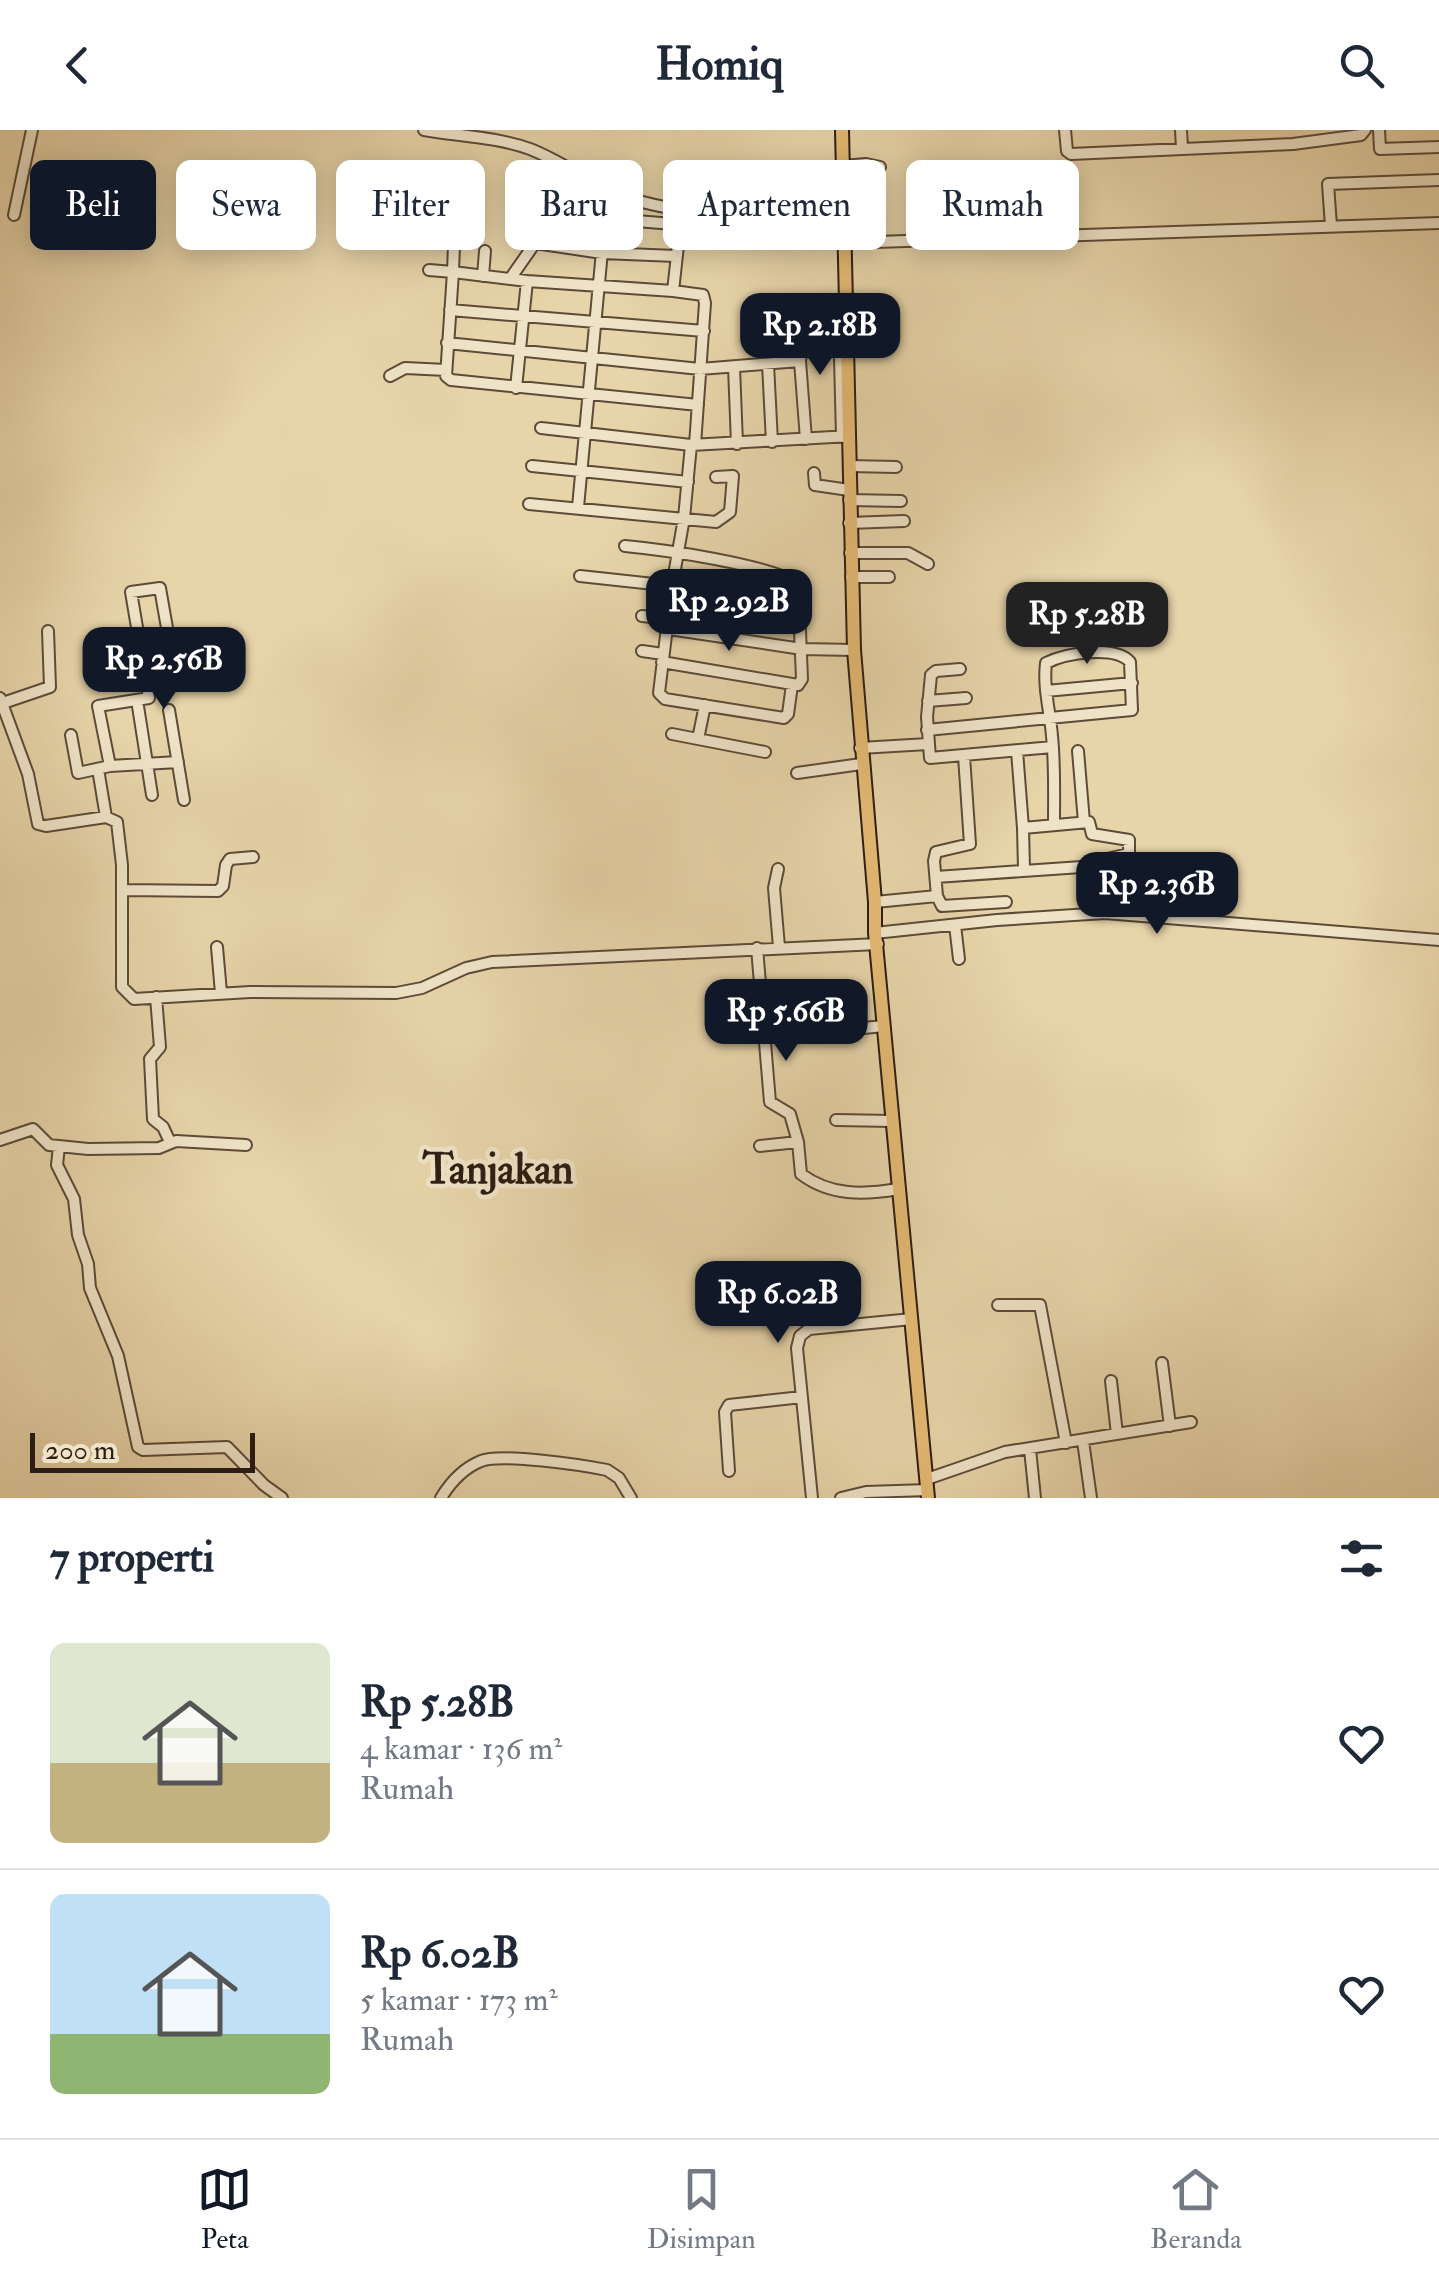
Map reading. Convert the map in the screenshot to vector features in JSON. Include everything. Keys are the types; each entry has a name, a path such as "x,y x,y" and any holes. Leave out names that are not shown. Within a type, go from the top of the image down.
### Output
{"main road":[{"path":"842,130 843,160"},
{"path":"846,250 846,436 861,764 928,1489"}],"street":[{"path":"14,215 32,130"},
{"path":"424,130 518,145 600,187 663,205"},
{"path":"1065,130 1070,154 1293,144 1362,135 1365,130"},
{"path":"1182,130 1182,148"},
{"path":"1292,130 1293,144"},
{"path":"1379,130 1380,148 1439,147"},
{"path":"1330,226 1328,184 1439,180"},
{"path":"578,507 606,223 618,218 678,226 681,231 672,292"},
{"path":"886,242 1439,223"},
{"path":"510,279 535,243 602,253 676,256"},
{"path":"454,250 446,370 451,380 698,405"},
{"path":"483,276 485,251"},
{"path":"429,270 703,296 698,405 684,518 678,555 672,590 669,624 658,686 661,695 784,718 802,650 796,580 678,555 663,550 625,546"},
{"path":"516,388 527,281"},
{"path":"450,310 704,331"},
{"path":"806,439 800,361 806,322 844,318"},
{"path":"447,344 700,369 800,361"},
{"path":"768,364 772,442"},
{"path":"734,367 737,444"},
{"path":"390,376 405,368 446,370"},
{"path":"541,428 693,445 846,436"},
{"path":"532,466 688,482"},
{"path":"850,466 896,467"},
{"path":"814,473 814,485 849,495 900,501"},
{"path":"529,504 716,522 728,516 732,476 716,477"},
{"path":"849,523 904,521"},
{"path":"850,553 908,553 928,564"},
{"path":"580,576 800,614"},
{"path":"851,577 890,576"},
{"path":"106,817 98,706 150,698 132,592 160,588 172,662"},
{"path":"642,616 802,650 854,650"},
{"path":"48,631 50,688 1,700 28,774 38,824 106,817 116,822 122,890 122,987 134,999 222,993 396,993 422,988 466,968 492,962 779,947 1105,913 1439,940"},
{"path":"642,651 796,684"},
{"path":"928,730 1050,717 1132,710 1130,662 1123,655 1108,652 1050,660 1045,668 1046,691 1050,717 1052,747 1054,825"},
{"path":"960,669 932,672 928,701 930,758 1052,747"},
{"path":"1046,691 1132,683"},
{"path":"928,701 966,698"},
{"path":"136,700 152,795"},
{"path":"698,739 705,705"},
{"path":"170,710 184,800"},
{"path":"672,734 765,752"},
{"path":"71,735 78,772 178,762"},
{"path":"860,748 928,744"},
{"path":"1017,750 1024,869"},
{"path":"1078,750 1084,822"},
{"path":"964,756 972,841 967,846 936,852 938,896 942,906 1006,902"},
{"path":"796,773 861,764"},
{"path":"936,877 1096,866 1129,854 1127,837 1092,834 1090,824 1084,822 1023,828"},
{"path":"122,890 218,891 224,886 230,859 253,857"},
{"path":"778,869 774,888 779,947"},
{"path":"875,902 938,896"},
{"path":"954,926 959,959"},
{"path":"217,947 222,993"},
{"path":"757,948 770,1102 790,1114 801,1174 815,1184 857,1194 898,1189"},
{"path":"156,997 160,1046 150,1059 153,1119 170,1142"},
{"path":"842,1030 884,1026"},
{"path":"836,1120 892,1121"},
{"path":"0,1140 33,1130 49,1145 59,1146 159,1148 170,1142 246,1145"},
{"path":"760,1146 798,1142"},
{"path":"59,1146 57,1165 74,1199 90,1288 118,1356 138,1446 142,1450 228,1447 282,1498"},
{"path":"998,1305 1040,1305 1066,1443"},
{"path":"812,1498 798,1348 802,1332 808,1328 912,1318"},
{"path":"1162,1363 1170,1426"},
{"path":"1111,1381 1117,1434"},
{"path":"729,1471 725,1412 728,1405 802,1397"},
{"path":"842,1498 866,1492 928,1489 988,1456 1191,1422"},
{"path":"1084,1441 1091,1498"},
{"path":"1030,1449 1035,1498"},
{"path":"441,1498 459,1474 487,1459 607,1470 618,1478 631,1498"}],"district":[{"name":"Tanjakan","path":"498,1168"}]}
